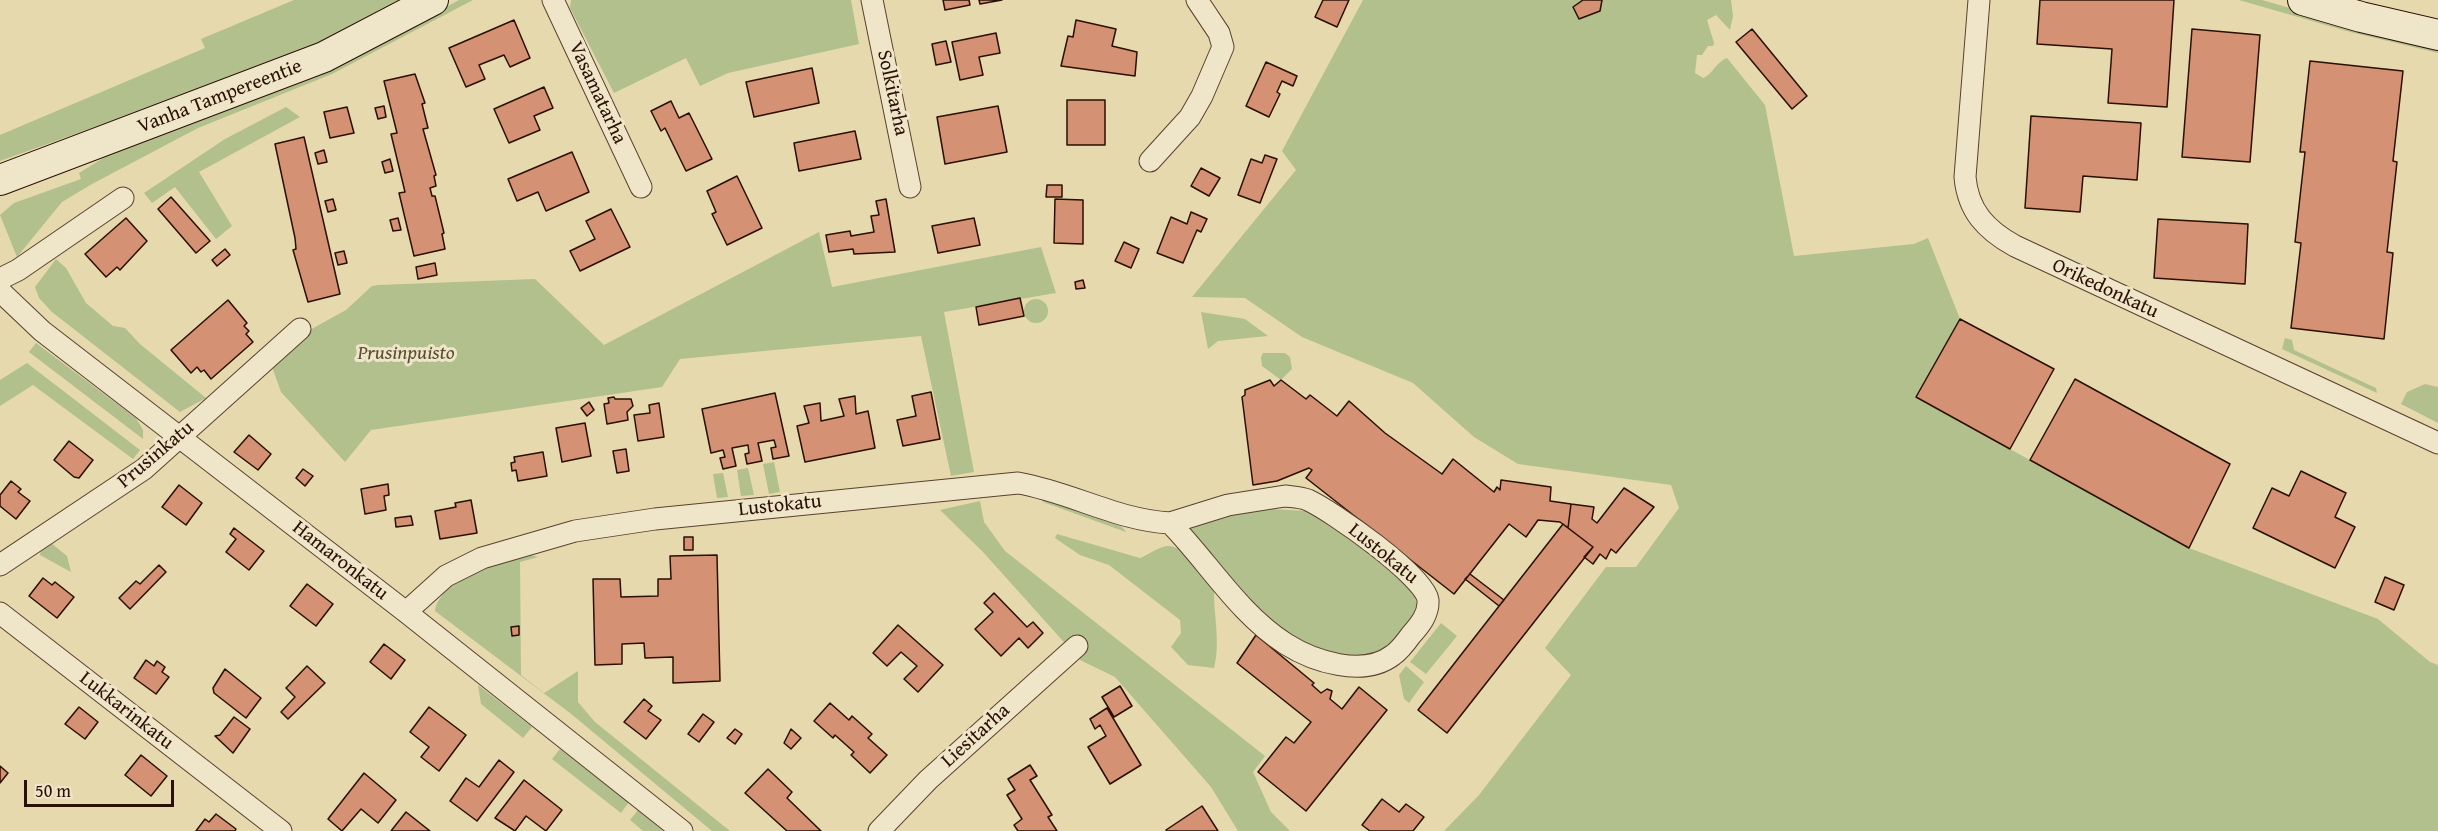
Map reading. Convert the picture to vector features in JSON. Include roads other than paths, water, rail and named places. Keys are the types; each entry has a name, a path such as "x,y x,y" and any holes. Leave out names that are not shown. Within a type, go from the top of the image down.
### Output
{"main road":[{"name":"Vanha Tampereentie","path":"0,180 324,57 433,0"},
{"path":"2303,0 2438,35"}],"street":[{"name":"Vasamatarha","path":"553,0 641,187"},
{"name":"Solkitarha","path":"872,0 910,187"},
{"path":"1150,161 1190,117 1203,96 1223,47 1219,33 1197,0"},
{"name":"Orikedonkatu","path":"1979,0 1965,177 1969,200 1975,213 1985,224 2015,246 2438,443"},
{"path":"0,279 18,270 123,198"},
{"name":"Hamaronkatu","path":"0,291 42,331 406,612 682,831"},
{"name":"Prusinkatu","path":"0,565 135,476 300,330"},
{"name":"Lustokatu","path":"406,612 446,576 482,558 575,531 655,519 1018,483 1064,494 1143,522 1170,523 1244,502 1286,496 1305,499 1346,524 1417,579 1425,589 1428,611 1405,643 1386,659 1364,665 1329,663 1288,645 1251,618 1204,559 1170,523"},
{"name":"Lukkarinkatu","path":"0,613 281,831"},
{"name":"Liesitarha","path":"879,831 928,780 1077,646"}],"park label":[{"name":"Prusinpuisto","path":"406,354"}]}
